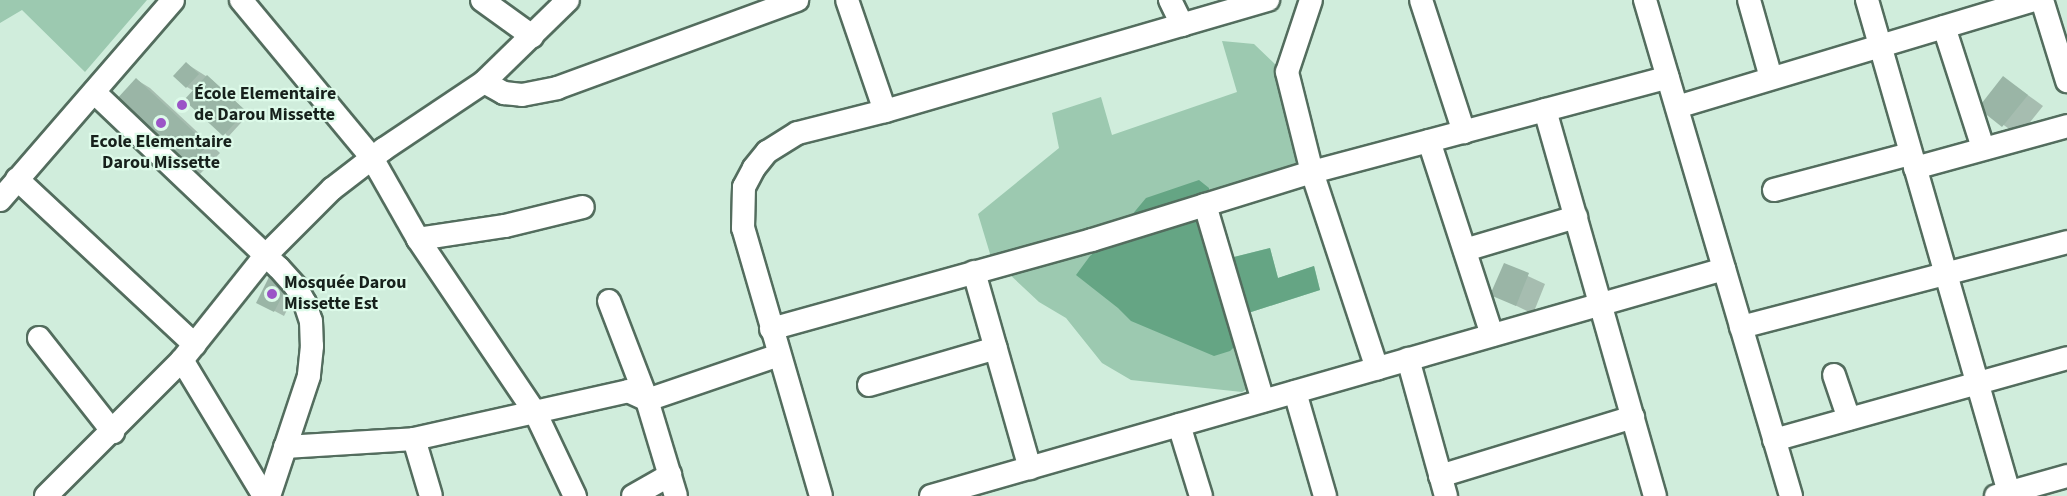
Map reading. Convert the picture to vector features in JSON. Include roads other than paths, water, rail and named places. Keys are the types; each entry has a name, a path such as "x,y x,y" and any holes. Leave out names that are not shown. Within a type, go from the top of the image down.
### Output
{"street":[{"path":"0,200 173,0"},
{"path":"240,0 372,158 418,239 536,414 575,496"},
{"path":"482,0 532,36"},
{"path":"46,496 113,432 188,352 265,256 332,189 372,158 484,82 568,0"},
{"path":"484,82 504,93 522,95 558,88 796,0"},
{"path":"847,0 885,111"},
{"path":"1170,0 1182,25"},
{"path":"821,496 743,228 742,196 748,177 767,152 783,140 819,127 885,111 1268,0"},
{"path":"1311,0 1287,72 1312,172 1377,369"},
{"path":"1421,0 1464,132"},
{"path":"1645,0 1791,496"},
{"path":"1749,0 1771,78"},
{"path":"1867,0 1977,383 2005,495 2067,476"},
{"path":"1677,107 1944,27 1988,6 2033,0"},
{"path":"2042,0 2067,81"},
{"path":"1944,27 1983,148"},
{"path":"771,328 974,273 1312,172 1668,77"},
{"path":"94,92 296,287 311,321 312,346 309,375 269,496"},
{"path":"1545,110 1655,496"},
{"path":"1774,190 1983,148 2067,126"},
{"path":"1429,141 1492,335"},
{"path":"17,180 188,352 264,496"},
{"path":"1205,205 1263,401"},
{"path":"418,239 505,226 583,207"},
{"path":"1465,250 1576,217"},
{"path":"1741,327 2067,242"},
{"path":"931,496 957,492 1030,468 1724,269"},
{"path":"974,273 1030,468"},
{"path":"609,301 647,400 673,486 633,496"},
{"path":"39,338 113,432"},
{"path":"869,385 996,348"},
{"path":"285,447 414,440 536,414 628,391 647,400 779,355"},
{"path":"1774,440 2067,358"},
{"path":"1408,359 1443,486 1633,417"},
{"path":"1834,375 1849,419"},
{"path":"1295,392 1325,496"},
{"path":"1179,425 1200,496"},
{"path":"414,440 431,496"}],"place":[{"name":"École Elementaire de Darou Missette","path":"182,105"},
{"name":"Ecole Elementaire Darou Missette","path":"161,123"},
{"name":"Mosquée Darou Missette Est","path":"272,294"}]}
